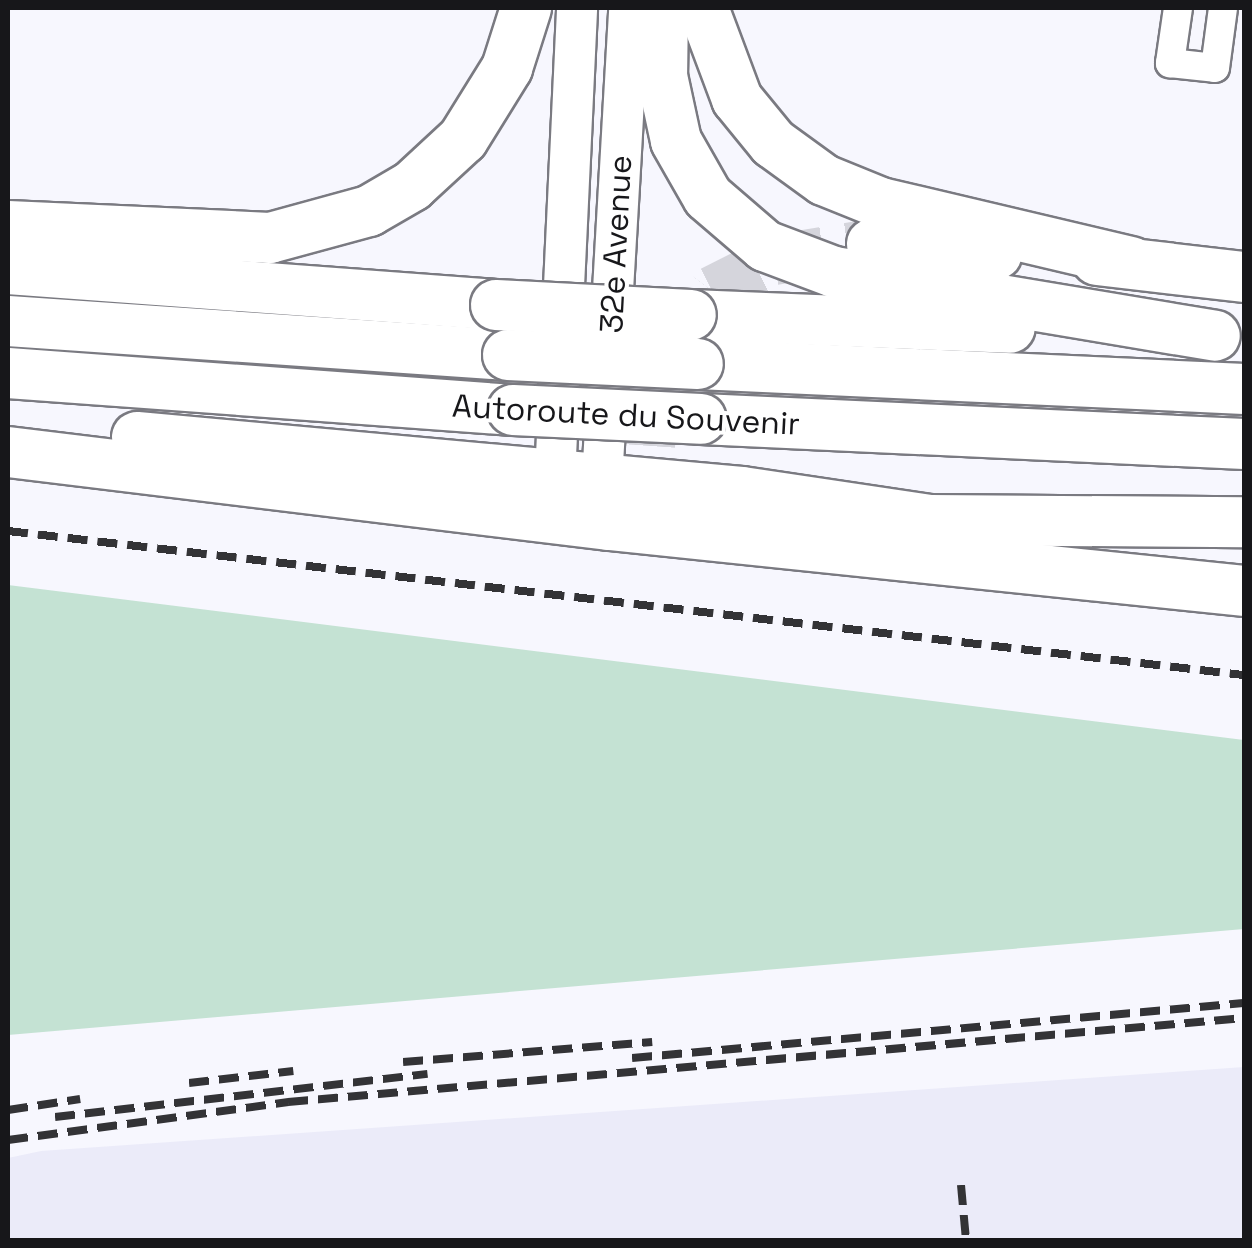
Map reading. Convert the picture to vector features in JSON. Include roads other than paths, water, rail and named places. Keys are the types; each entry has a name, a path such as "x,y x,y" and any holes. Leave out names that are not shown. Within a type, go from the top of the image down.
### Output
{"highway":[{"path":"8,226 256,238 319,229 369,210 412,186 464,139 508,68 526,8"},
{"path":"663,8 662,76 676,141 708,197 765,246 834,272 1230,337"},
{"path":"702,8 736,98 773,143 806,169 862,198 1131,262"},
{"path":"872,244 1131,262 1244,277"},
{"path":"8,270 496,305 1230,337"},
{"name":"Autoroute du Souvenir","path":"8,321 508,356 1244,389"},
{"name":"Autoroute du Souvenir","path":"8,373 513,410 1244,444"},
{"path":"8,436 146,437 614,472 930,520 1244,522"},
{"path":"8,452 609,525 1244,591"},
{"path":"742,492 931,486 1244,489"}],"main road":[{"name":"32e Avenue","path":"578,8 614,472"},
{"name":"32e Avenue","path":"614,472 629,8"}],"street":[{"path":"1178,8 1170,63 1214,68 1224,8"}],"tunnel":[{"path":"650,446 654,390 667,351 712,291 774,260 872,244"}],"railway":[{"path":"8,531 1244,675"},
{"path":"632,1058 1244,1003"},
{"path":"8,1140 288,1102 1244,1018"},
{"path":"403,1062 652,1042"},
{"path":"189,1083 293,1071"},
{"path":"55,1117 428,1074"},
{"path":"8,1110 80,1099"},
{"path":"961,1185 966,1240"}]}
